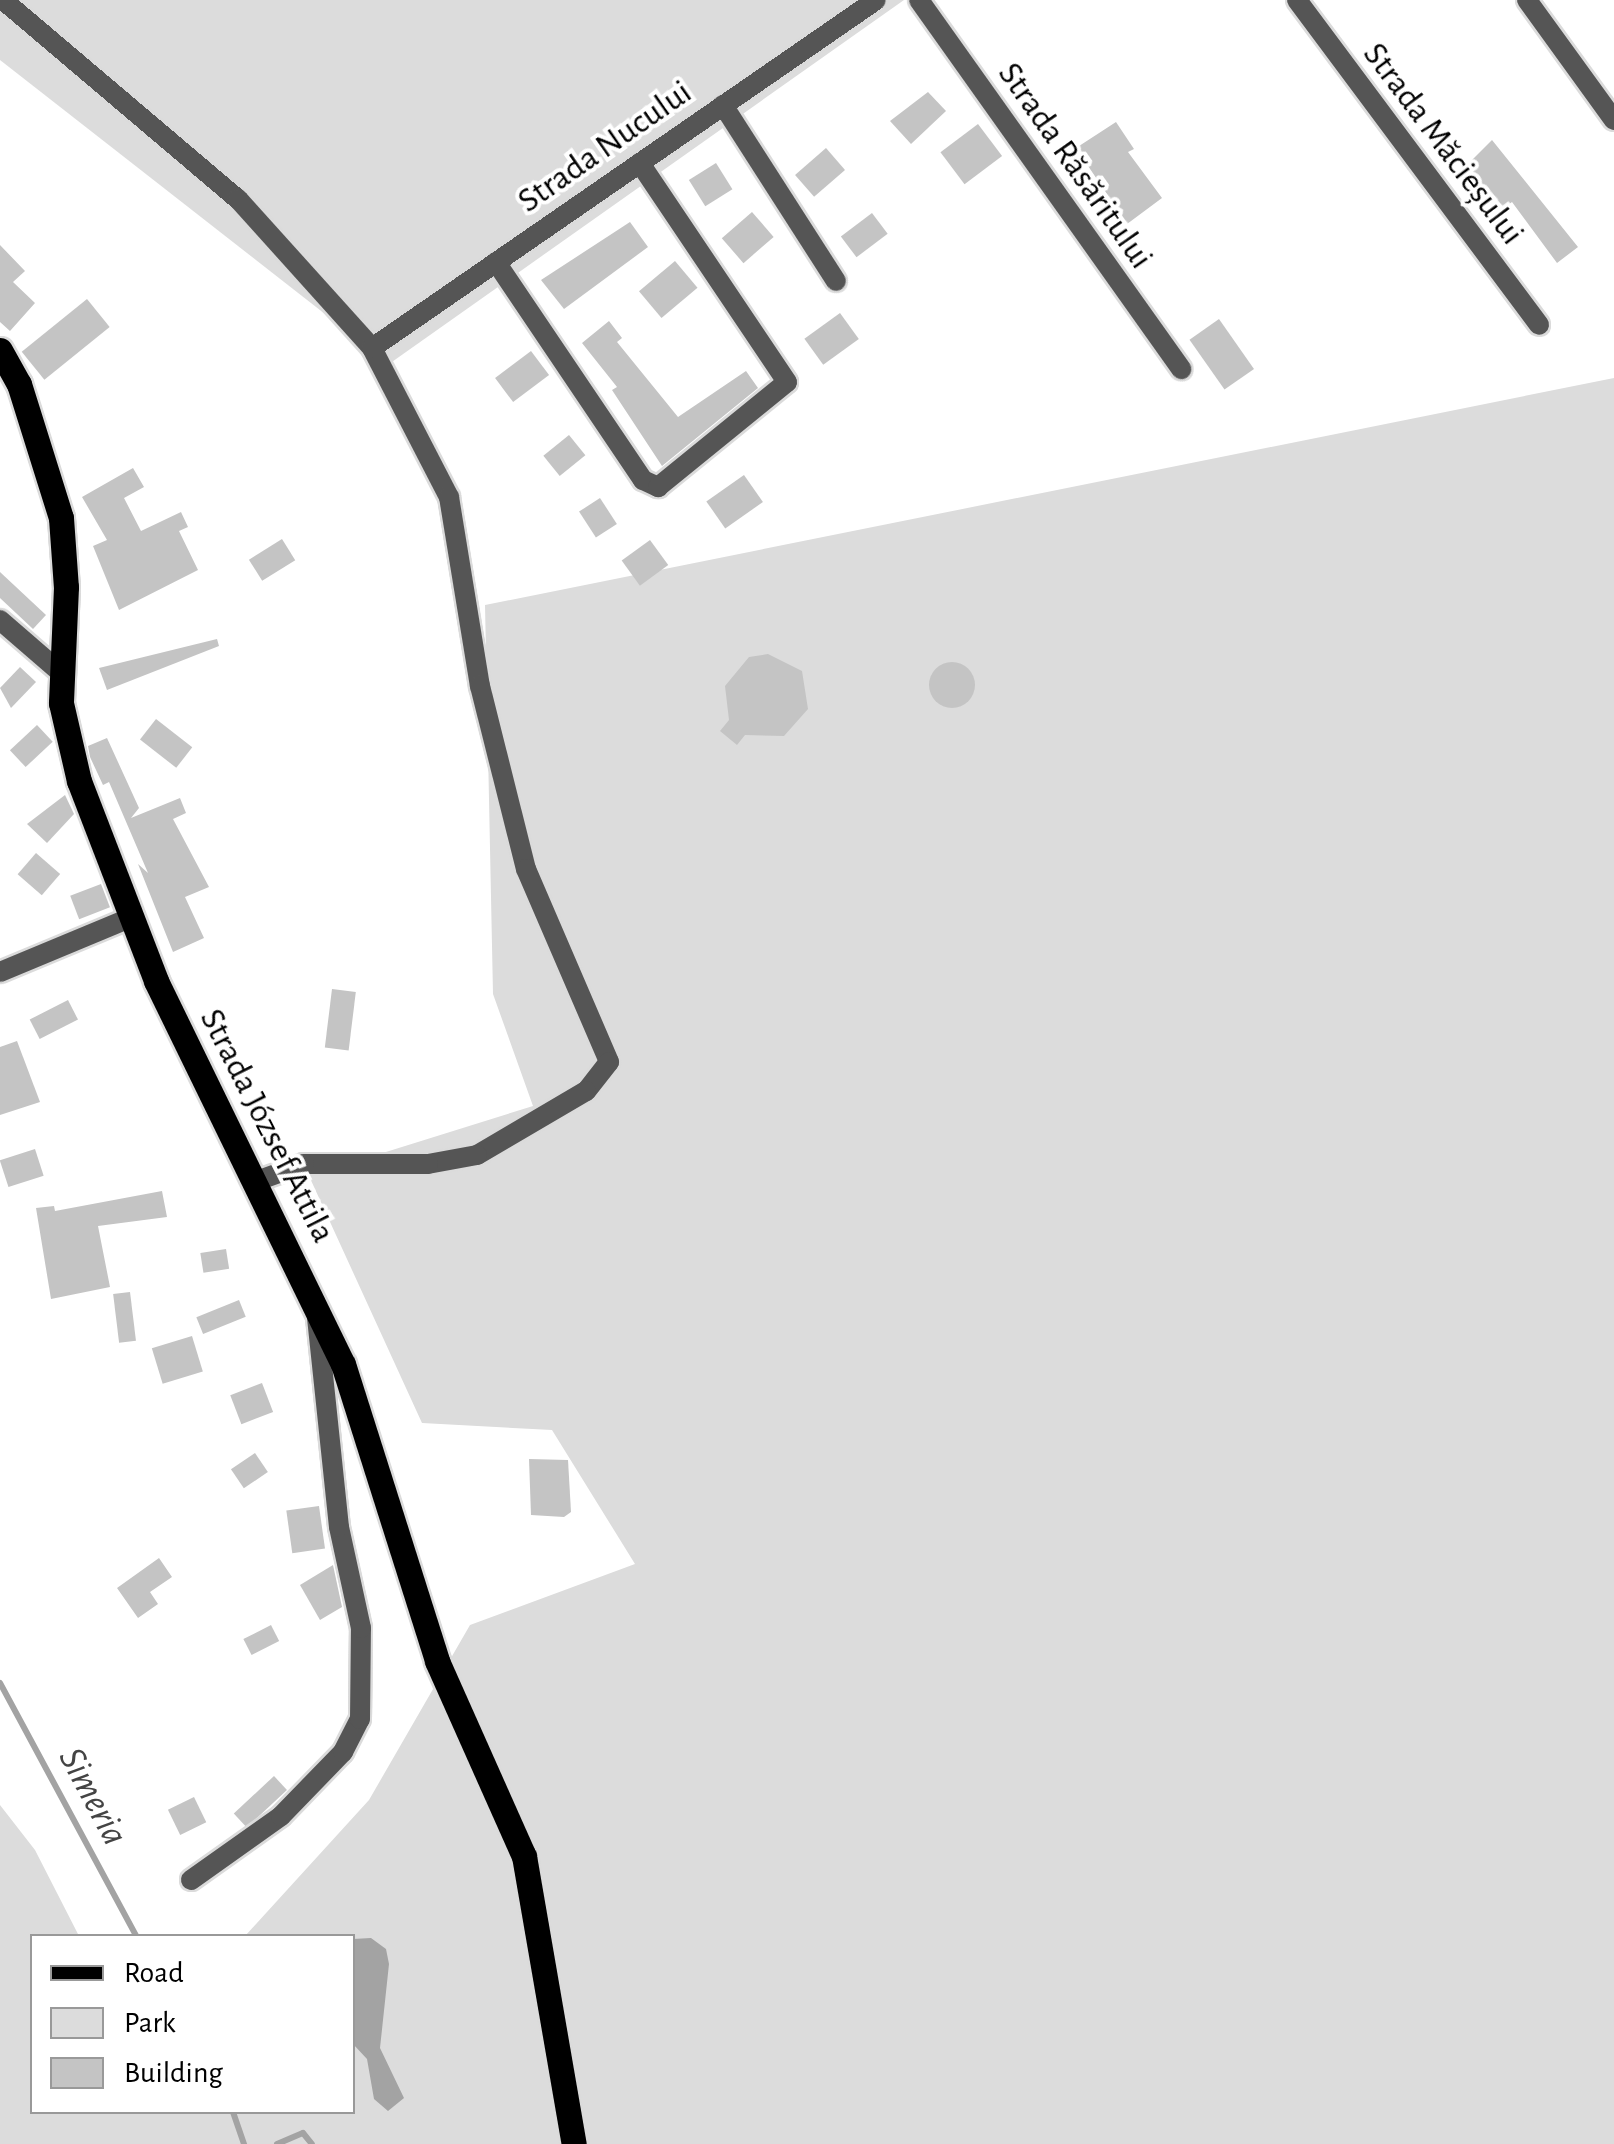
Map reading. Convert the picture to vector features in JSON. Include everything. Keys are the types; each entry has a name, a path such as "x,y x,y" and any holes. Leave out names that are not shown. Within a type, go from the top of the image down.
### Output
{"main road":[{"name":"Strada József Attila","path":"0,350 24,398 60,518 66,587 60,672 69,750 130,918 254,1182 316,1300"},
{"path":"316,1300 356,1402 437,1661 532,1880 574,2144"}],"street":[{"path":"2,0 238,199 372,348 449,497 480,686 526,869 608,1062 586,1091 477,1156 428,1164 304,1164 254,1182"},
{"name":"Strada Nucului","path":"372,348 876,0"},
{"name":"Strada Răsăritului","path":"919,0 1181,369"},
{"name":"Strada Măcieșului","path":"1297,0 1540,325"},
{"path":"1527,0 1614,120"},
{"path":"723,105 836,281"},
{"path":"496,262 643,480 658,487 788,382 640,163"},
{"path":"0,620 60,672"},
{"path":"0,972 130,918"},
{"name":"Strada József Attila","path":"191,1880 282,1816 343,1752 360,1719 361,1628 340,1527 316,1300"}],"green space":[{"path":"0,0 904,0 389,364 0,60"},
{"path":"1614,378 1614,2144 0,2144 0,1805 35,1850 78,1934 30,1934 30,2114 355,2114 355,1934 247,1934 369,1800 470,1625 635,1564 552,1430 422,1423 309,1176 533,1106 493,994 485,605"}],"shaded area":[{"path":"371,1938 386,1949 389,1964 380,2048 404,2098 388,2111 374,2099 367,2059 355,2046 355,1939"}],"building":[{"path":"928,92 946,111 911,144 890,121"},
{"path":"1116,122 1134,149 1128,152 1162,198 1127,224 1076,148"},
{"path":"978,124 1002,156 965,184 940,152"},
{"path":"1492,140 1578,247 1557,263 1512,202 1500,211 1464,168"},
{"path":"826,148 845,170 814,197 795,175"},
{"path":"716,163 732,189 705,206 689,180"},
{"path":"752,212 774,237 743,263 722,238"},
{"path":"872,213 888,234 857,257 841,236"},
{"path":"630,222 648,247 564,309 541,280"},
{"path":"0,245 25,271 13,282 35,303 10,331 0,322"},
{"path":"675,261 697,288 661,318 639,291"},
{"path":"87,299 110,327 44,380 22,352"},
{"path":"840,313 859,339 823,365 804,339"},
{"path":"1219,319 1254,369 1224,390 1190,340"},
{"path":"609,321 622,338 617,342 678,417 746,371 758,388 662,466 612,390 617,387 582,343"},
{"path":"531,351 549,375 513,402 495,378"},
{"path":"569,435 585,455 560,476 543,456"},
{"path":"133,468 144,487 124,498 141,531 181,512 188,527 179,531 198,570 119,610 93,546 107,540 82,497"},
{"path":"744,475 763,502 725,528 706,501"},
{"path":"600,498 617,524 596,538 579,512"},
{"path":"282,539 295,560 262,581 249,560"},
{"path":"650,540 668,565 640,586 622,561"},
{"path":"0,572 46,615 33,629 0,598"},
{"path":"217,639 219,646 107,690 99,668"},
{"path":"768,654 802,671 808,709 784,736 745,735 737,745 720,731 729,720 725,686 749,657"},
{"path":"952,662 968,669 975,685 968,701 952,708 936,701 929,685 936,669"},
{"path":"20,667 36,682 11,708 0,688"},
{"path":"156,719 192,747 176,768 140,739"},
{"path":"37,725 53,742 26,767 10,750"},
{"path":"107,738 139,808 131,818 180,798 186,813 173,819 209,887 185,897 204,938 173,952 138,864 148,873 109,782 103,785 90,757 88,746"},
{"path":"65,795 74,814 47,843 27,824"},
{"path":"36,853 60,874 42,895 18,874"},
{"path":"101,884 110,907 79,919 70,896"},
{"path":"332,989 356,992 349,1050 325,1048"},
{"path":"68,1000 78,1020 40,1039 30,1020"},
{"path":"17,1041 40,1102 0,1115 0,1047"},
{"path":"35,1149 44,1176 8,1187 0,1160"},
{"path":"162,1191 167,1217 98,1226 110,1287 51,1299 36,1208 54,1206 55,1211"},
{"path":"226,1249 229,1269 203,1273 200,1253"},
{"path":"130,1292 136,1341 119,1343 113,1294"},
{"path":"239,1300 246,1317 203,1334 196,1317"},
{"path":"192,1336 203,1371 163,1384 152,1348"},
{"path":"262,1383 273,1412 241,1424 230,1395"},
{"path":"255,1453 268,1472 244,1488 231,1469"},
{"path":"529,1459 568,1460 571,1512 564,1517 531,1515"},
{"path":"319,1506 325,1549 292,1553 286,1511"},
{"path":"159,1558 172,1577 150,1592 158,1604 138,1618 117,1588"},
{"path":"333,1565 342,1607 320,1620 300,1585"},
{"path":"271,1625 279,1641 252,1655 243,1639"},
{"path":"274,1776 287,1790 247,1827 234,1814"},
{"path":"194,1797 206,1822 180,1835 168,1810"}],"waterway":[{"name":"Simeria","path":"0,1683 135,1934"},
{"name":"Simeria","path":"234,2114 244,2144"},
{"name":"Simeria","path":"277,2144 303,2133 312,2144"}]}
